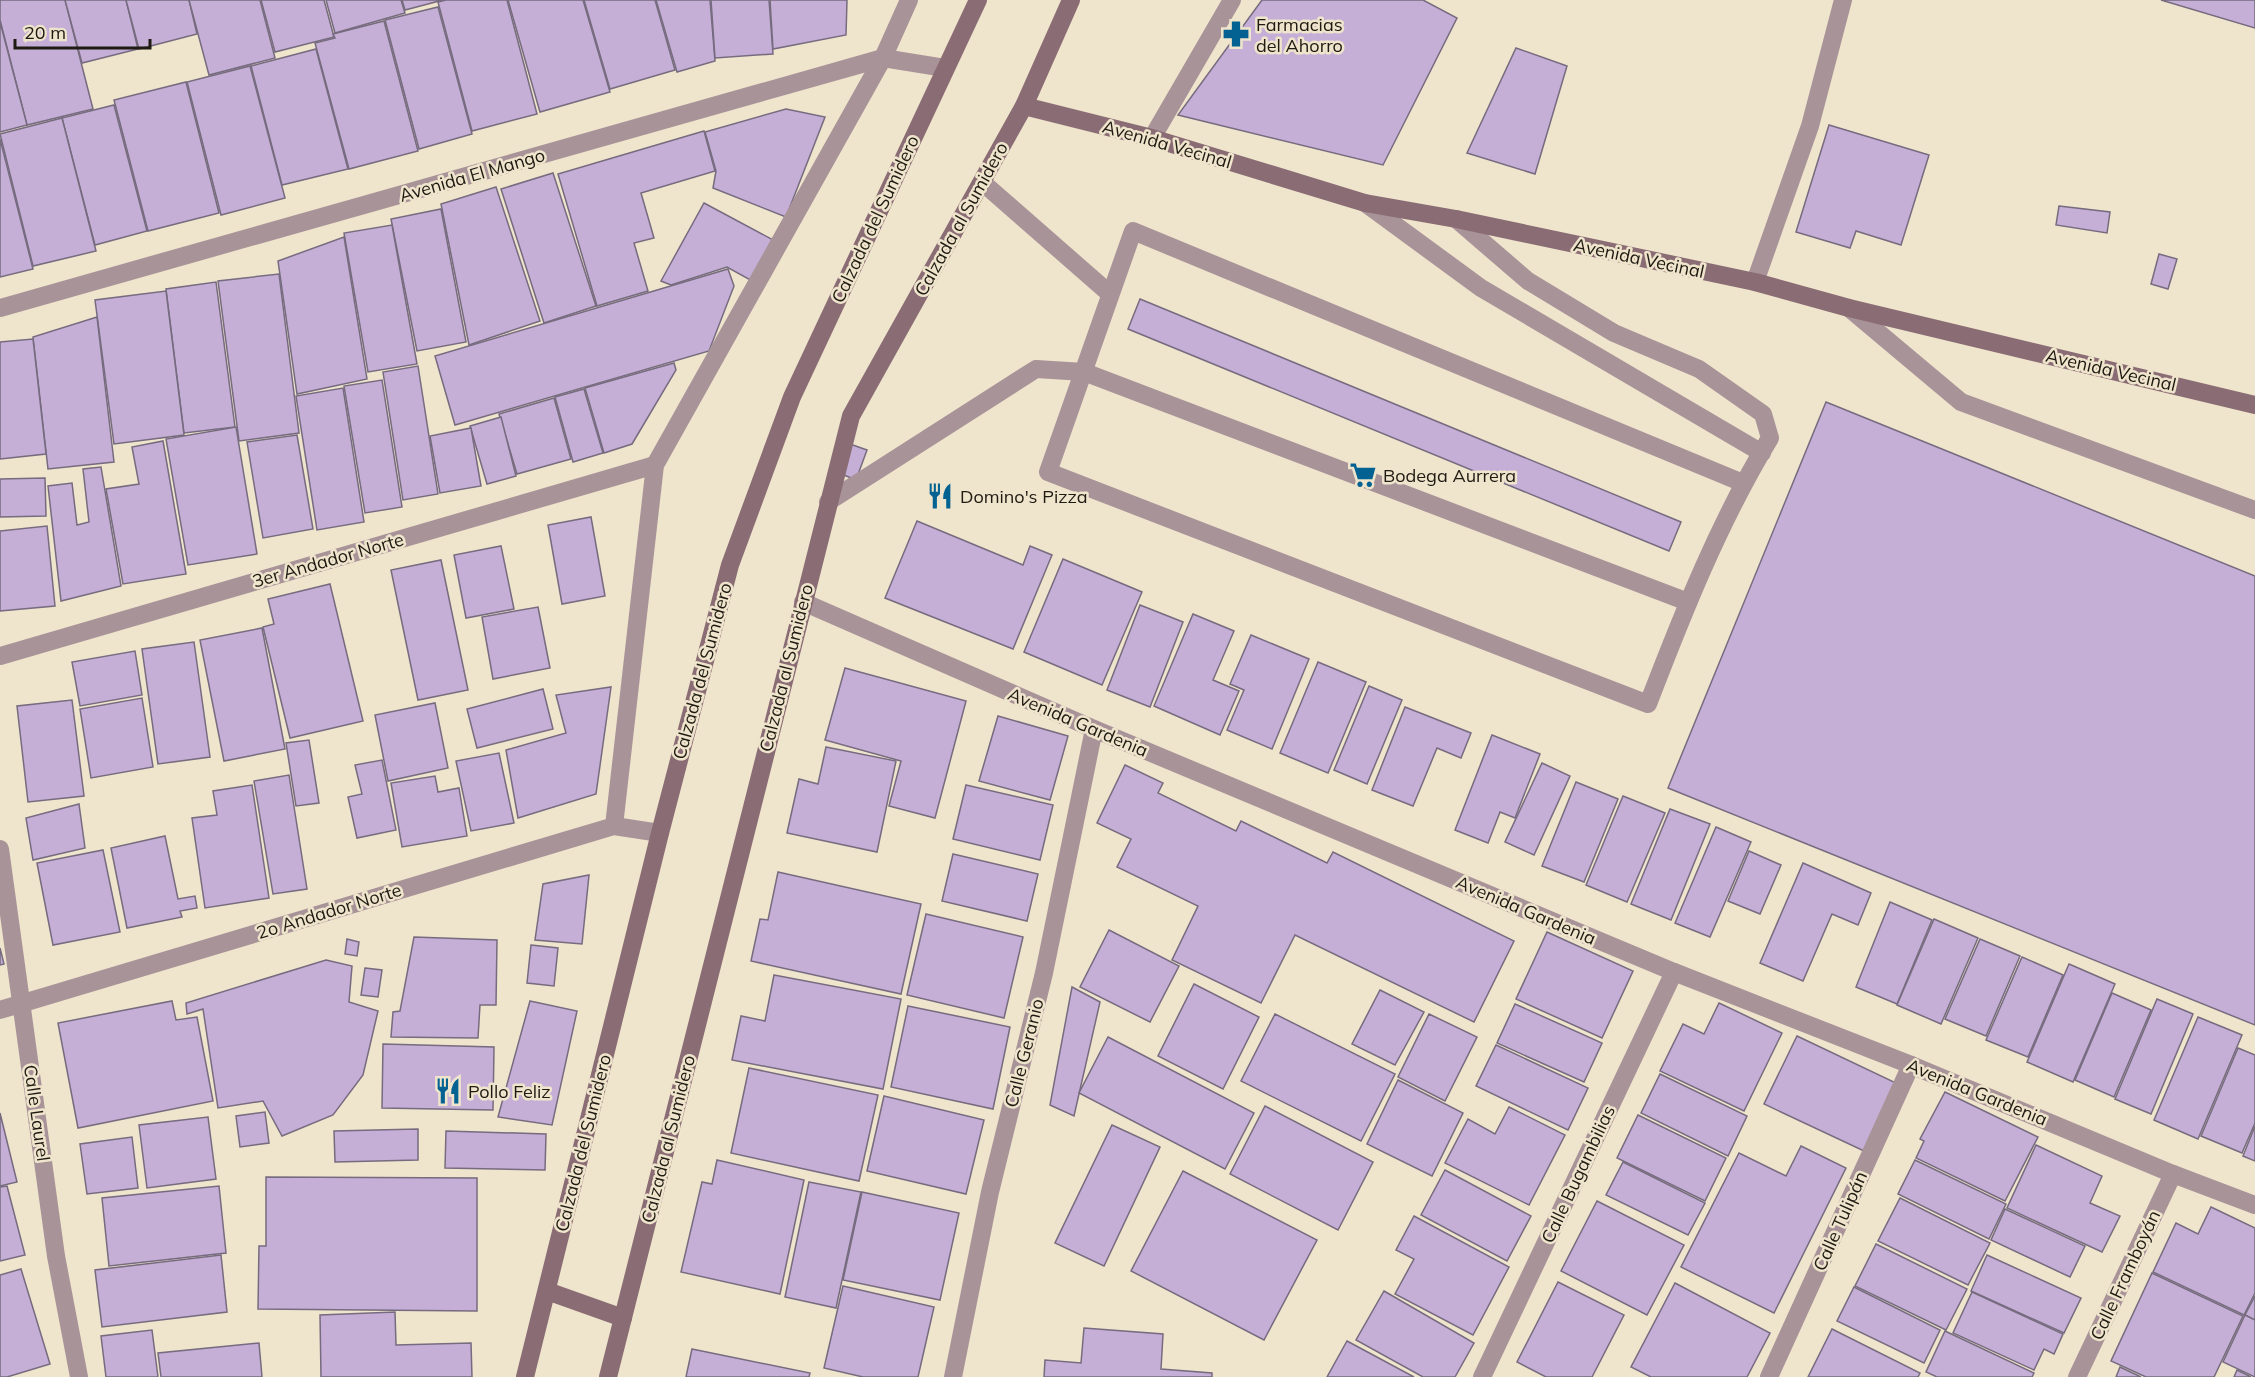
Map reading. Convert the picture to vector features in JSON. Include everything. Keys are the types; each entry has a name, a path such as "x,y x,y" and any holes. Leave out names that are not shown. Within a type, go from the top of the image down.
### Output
{"main road":[{"name":"Calzada del Sumidero","path":"525,1377 660,833 730,565 792,397 978,0"},
{"name":"Calzada al Sumidero","path":"608,1377 851,416 1024,106 1071,0"},
{"name":"Avenida Vecinal","path":"1024,106 1152,138 1365,203 1456,219 1755,282 1849,308 2255,405"},
{"path":"547,1291 623,1318"}],"street":[{"path":"614,826 655,465 883,58 909,0"},
{"path":"1152,138 1232,0"},
{"path":"1755,282 1810,126 1843,0"},
{"name":"Avenida El Mango","path":"0,308 883,58 945,68"},
{"path":"982,182 1110,294"},
{"path":"1365,203 1481,288 1761,453"},
{"path":"1456,219 1528,281 1614,333 1699,369 1763,414 1770,438 1743,483 1688,602 1648,704 1048,472 1133,231 1743,483"},
{"path":"1849,308 1961,402 2255,510"},
{"path":"828,502 1036,369 1084,372 1688,602"},
{"name":"3er Andador Norte","path":"0,656 655,465"},
{"name":"Avenida Gardenia","path":"803,602 1094,729 1674,972 1911,1065 2173,1174 2255,1205"},
{"name":"Calle Geranio","path":"953,1377 990,1192 1044,973 1094,729"},
{"name":"2o Andador Norte","path":"0,1010 614,826 660,833"},
{"name":"Calle Laurel","path":"0,849 56,1256 79,1377"},
{"name":"Calle Bugambilias","path":"1482,1377 1674,972"},
{"name":"Calle Tulipán","path":"1769,1377 1911,1065"},
{"name":"Calle Framboyán","path":"2077,1377 2173,1174"}],"building":[{"path":"0,0 65,0 93,109 27,125 0,20"},
{"path":"65,0 126,0 138,49 82,63"},
{"path":"126,0 189,0 197,34 139,49"},
{"path":"189,0 260,0 275,58 209,75"},
{"path":"261,0 324,0 334,37 275,52"},
{"path":"326,0 401,0 405,13 335,33"},
{"path":"402,0 443,0 405,10"},
{"path":"507,0 537,114 472,131 438,2"},
{"path":"508,0 583,0 610,92 540,112"},
{"path":"584,0 655,0 675,70 610,89"},
{"path":"656,0 710,0 715,61 677,72"},
{"path":"711,0 769,0 773,54 715,58"},
{"path":"770,0 847,0 846,35 773,49"},
{"path":"1262,0 1423,0 1457,18 1383,165 1178,115"},
{"path":"2161,0 2255,0 2255,28"},
{"path":"438,7 472,134 419,149 385,20"},
{"path":"384,21 418,151 349,169 315,43 335,38 333,34"},
{"path":"0,22 27,125 0,132"},
{"path":"1516,48 1567,66 1535,174 1467,153"},
{"path":"316,49 348,169 282,185 251,66"},
{"path":"250,66 285,198 221,215 187,82"},
{"path":"186,82 219,213 148,231 114,100"},
{"path":"114,105 147,231 95,245 62,118"},
{"path":"786,109 825,117 786,217 713,188 716,171 705,132"},
{"path":"62,118 96,251 33,266 0,134"},
{"path":"1829,125 1929,155 1901,245 1856,231 1850,248 1796,232"},
{"path":"704,131 715,171 641,193 654,238 634,243 648,291 597,306 558,174"},
{"path":"0,139 33,269 0,277"},
{"path":"553,173 596,306 544,323 501,189"},
{"path":"496,187 540,321 469,345 441,204"},
{"path":"704,203 777,242 754,282 727,267 671,285 661,281"},
{"path":"2059,206 2110,212 2107,233 2056,225"},
{"path":"441,209 466,342 417,351 391,219"},
{"path":"392,225 417,364 368,372 344,233"},
{"path":"344,237 367,379 297,394 278,261"},
{"path":"2159,254 2177,259 2168,289 2151,284"},
{"path":"728,269 734,286 709,351 455,425 435,356"},
{"path":"279,274 299,433 239,441 218,281"},
{"path":"216,282 235,427 184,433 166,289"},
{"path":"166,291 184,435 114,444 95,300"},
{"path":"1140,299 1681,522 1669,551 1128,329"},
{"path":"97,317 114,462 48,469 33,337"},
{"path":"33,339 46,454 0,459 0,342"},
{"path":"674,363 676,370 632,444 604,453 585,388"},
{"path":"418,366 438,494 403,500 383,372"},
{"path":"382,380 402,507 365,513 344,386"},
{"path":"343,388 364,522 317,530 296,396"},
{"path":"584,389 603,453 573,462 555,397"},
{"path":"554,398 571,459 517,474 499,414"},
{"path":"1826,402 2255,576 2255,1025 1668,788"},
{"path":"501,417 516,476 487,484 470,426"},
{"path":"236,427 257,554 188,565 166,439"},
{"path":"471,428 481,486 440,493 430,436"},
{"path":"297,435 313,529 263,538 247,442"},
{"path":"163,441 186,574 123,584 106,489 139,484 132,447"},
{"path":"850,444 867,450 856,480 839,473"},
{"path":"101,467 121,586 61,601 48,486 72,483 77,525 89,522 83,469"},
{"path":"45,478 46,516 0,517 0,479"},
{"path":"591,517 605,596 562,604 548,525"},
{"path":"917,521 1023,565 1030,546 1052,555 1013,649 885,598"},
{"path":"47,526 55,606 0,611 0,531"},
{"path":"501,546 514,609 466,618 454,555"},
{"path":"1063,559 1142,592 1102,685 1024,652"},
{"path":"441,560 468,690 418,700 391,570"},
{"path":"330,584 363,721 290,738 263,627 274,624 268,599"},
{"path":"1140,605 1183,622 1150,707 1107,690"},
{"path":"538,607 550,668 493,679 482,617"},
{"path":"1193,614 1234,631 1213,680 1239,691 1220,735 1154,706"},
{"path":"262,628 285,749 224,761 200,640"},
{"path":"1251,635 1309,659 1272,749 1227,730 1244,690 1230,684"},
{"path":"194,642 210,757 158,764 142,649"},
{"path":"135,651 142,695 80,706 72,662"},
{"path":"1318,662 1366,682 1328,773 1280,753"},
{"path":"845,668 966,701 935,818 889,806 901,761 825,740"},
{"path":"1369,686 1402,700 1367,784 1334,770"},
{"path":"611,687 596,794 518,818 506,750 566,733 556,695"},
{"path":"543,689 553,729 477,748 467,709"},
{"path":"142,698 153,767 91,778 80,709"},
{"path":"72,700 84,796 28,802 17,706"},
{"path":"435,703 448,768 388,781 375,715"},
{"path":"1405,707 1471,733 1461,758 1437,748 1413,806 1372,790"},
{"path":"998,716 1068,736 1050,800 979,781"},
{"path":"1492,735 1540,754 1515,818 1500,812 1488,843 1455,830"},
{"path":"309,740 319,803 296,806 286,743"},
{"path":"826,747 896,761 877,852 787,833 799,779 818,784"},
{"path":"499,753 514,823 471,831 456,761"},
{"path":"382,760 396,830 357,838 348,797 362,794 355,765"},
{"path":"1542,763 1570,776 1534,855 1505,842"},
{"path":"1125,765 1163,783 1158,793 1236,831 1241,821 1327,863 1333,852 1514,941 1474,1022 1295,935 1261,1003 1172,960 1198,906 1117,867 1131,839 1097,823"},
{"path":"289,775 307,889 273,894 254,781"},
{"path":"435,776 438,792 459,788 467,836 402,847 391,783"},
{"path":"1576,782 1618,799 1584,882 1542,866"},
{"path":"252,785 269,898 205,908 192,818 217,815 213,791"},
{"path":"966,785 1053,805 1040,860 953,839"},
{"path":"1623,796 1665,813 1627,902 1586,885"},
{"path":"79,804 85,848 33,860 26,818"},
{"path":"1670,809 1710,824 1671,920 1631,904"},
{"path":"1716,827 1751,842 1710,937 1675,923"},
{"path":"165,836 178,899 195,896 197,908 180,911 182,917 127,928 111,848"},
{"path":"103,850 120,932 53,945 37,863"},
{"path":"1749,851 1781,865 1760,914 1728,901"},
{"path":"953,854 1038,874 1027,921 942,901"},
{"path":"1803,863 1871,893 1858,925 1832,914 1803,981 1760,963"},
{"path":"778,872 921,904 901,994 751,961 760,919 768,920"},
{"path":"589,875 582,944 535,940 543,884"},
{"path":"1890,902 1932,920 1897,1004 1856,987"},
{"path":"926,914 1023,937 1004,1018 907,995"},
{"path":"1934,919 1978,938 1941,1024 1897,1005"},
{"path":"1109,930 1179,966 1150,1022 1080,987"},
{"path":"1547,932 1633,971 1602,1038 1516,999"},
{"path":"414,937 497,940 496,1005 480,1005 478,1038 391,1037 393,1012 400,1011"},
{"path":"347,939 359,942 357,956 345,954"},
{"path":"1980,939 2020,956 1986,1036 1945,1019"},
{"path":"531,945 558,948 554,986 527,983"},
{"path":"0,948 4,964 0,965"},
{"path":"2022,957 2063,975 2028,1057 1986,1040"},
{"path":"326,960 352,966 349,1002 378,1011 363,1075 333,1115 282,1136 263,1101 218,1108 203,1009 187,1014 186,1003"},
{"path":"2069,964 2115,984 2073,1082 2027,1062"},
{"path":"365,968 382,970 378,997 361,995"},
{"path":"774,975 901,999 883,1089 732,1060 741,1016 765,1021"},
{"path":"1194,984 1259,1017 1223,1089 1158,1056"},
{"path":"1072,987 1100,1002 1074,1116 1050,1105"},
{"path":"1380,990 1424,1012 1395,1065 1352,1044"},
{"path":"2112,993 2151,1010 2114,1097 2075,1080"},
{"path":"2157,999 2193,1014 2151,1114 2115,1099"},
{"path":"172,1001 176,1020 197,1017 213,1101 78,1128 58,1023"},
{"path":"530,1001 577,1011 552,1125 498,1117"},
{"path":"1719,1003 1782,1033 1744,1111 1660,1071 1683,1024 1704,1034"},
{"path":"1515,1004 1602,1043 1584,1082 1497,1043"},
{"path":"908,1006 1010,1027 993,1109 891,1087"},
{"path":"1275,1014 1395,1074 1361,1141 1241,1081"},
{"path":"1429,1014 1477,1037 1445,1101 1398,1077"},
{"path":"2198,1017 2242,1035 2198,1139 2154,1120"},
{"path":"1797,1036 1896,1083 1864,1151 1764,1104"},
{"path":"1108,1037 1254,1113 1225,1169 1079,1093"},
{"path":"383,1044 494,1047 493,1110 382,1108"},
{"path":"1496,1045 1588,1088 1568,1130 1476,1086"},
{"path":"2238,1048 2255,1055 2255,1123 2242,1153 2201,1136"},
{"path":"749,1068 878,1095 859,1181 731,1153"},
{"path":"1660,1074 1747,1116 1728,1156 1641,1113"},
{"path":"1398,1080 1463,1113 1432,1176 1367,1144"},
{"path":"1945,1092 2038,1137 2005,1201 1916,1158 1924,1141 1920,1139"},
{"path":"884,1096 984,1120 966,1194 867,1171"},
{"path":"1265,1106 1373,1162 1338,1230 1230,1174"},
{"path":"1509,1107 1565,1135 1529,1205 1445,1163 1468,1119 1495,1134"},
{"path":"265,1112 269,1143 240,1147 236,1116"},
{"path":"0,1113 17,1182 0,1186"},
{"path":"1638,1115 1726,1158 1705,1201 1617,1158"},
{"path":"208,1117 216,1179 147,1188 139,1125"},
{"path":"1112,1125 1160,1147 1104,1266 1055,1243"},
{"path":"2255,1126 2255,1161 2243,1156"},
{"path":"418,1129 418,1160 335,1162 334,1131"},
{"path":"446,1131 546,1134 545,1170 445,1168"},
{"path":"132,1137 138,1188 87,1194 80,1144"},
{"path":"2036,1145 2102,1176 2090,1203 2120,1216 2102,1252 2007,1208"},
{"path":"1801,1146 1846,1168 1774,1313 1681,1267 1739,1153 1786,1176"},
{"path":"717,1160 804,1180 780,1294 681,1272 702,1182 712,1184"},
{"path":"1915,1160 2006,1204 1989,1239 1898,1194"},
{"path":"1623,1162 1705,1203 1688,1235 1606,1195"},
{"path":"1445,1170 1531,1216 1507,1261 1421,1215"},
{"path":"1183,1171 1317,1240 1264,1340 1131,1271"},
{"path":"266,1177 477,1178 477,1311 258,1309 259,1246 266,1246"},
{"path":"809,1182 861,1192 836,1308 785,1297"},
{"path":"7,1186 25,1255 0,1261 0,1187"},
{"path":"219,1186 226,1253 109,1266 102,1198"},
{"path":"862,1192 959,1213 940,1300 843,1280"},
{"path":"1900,1198 1990,1243 1968,1285 1878,1241"},
{"path":"1597,1201 1684,1245 1647,1315 1561,1271"},
{"path":"2211,1207 2255,1228 2255,1293 2244,1315 2153,1272 2176,1223 2198,1234"},
{"path":"2005,1209 2085,1246 2070,1277 1991,1240"},
{"path":"1414,1216 1509,1267 1473,1335 1395,1294 1414,1259 1396,1250"},
{"path":"1876,1244 1967,1289 1946,1330 1855,1286"},
{"path":"221,1255 227,1312 102,1327 95,1270"},
{"path":"1987,1255 2081,1298 2064,1333 1971,1291"},
{"path":"21,1269 50,1364 0,1377 0,1275"},
{"path":"2152,1273 2243,1316 2214,1377 2146,1377 2111,1361"},
{"path":"1558,1282 1624,1315 1592,1377 1546,1377 1517,1362"},
{"path":"1675,1283 1770,1333 1747,1377 1651,1377 1631,1367"},
{"path":"843,1286 934,1307 918,1377 863,1377 824,1368"},
{"path":"1854,1287 1940,1330 1924,1363 1837,1321"},
{"path":"1384,1291 1474,1343 1455,1377 1423,1377 1356,1340"},
{"path":"1972,1292 2063,1334 2054,1354 2044,1349 2034,1370 1953,1333"},
{"path":"2255,1296 2255,1320 2245,1315"},
{"path":"395,1312 396,1345 471,1343 472,1377 321,1377 320,1315"},
{"path":"2245,1315 2255,1320 2255,1377 2223,1362"},
{"path":"1084,1328 1163,1334 1161,1369 1212,1373 1212,1377 1044,1377 1045,1360 1081,1363"},
{"path":"1832,1329 1920,1373 1918,1377 1808,1377"},
{"path":"152,1330 158,1377 106,1377 101,1336"},
{"path":"1945,1331 2034,1373 2032,1377 1937,1377 1926,1372"},
{"path":"1347,1341 1414,1377 1327,1377"},
{"path":"259,1343 262,1377 161,1377 158,1353"},
{"path":"692,1349 810,1373 809,1377 686,1377"},
{"path":"2120,1367 2141,1377 2116,1377"},
{"path":"2237,1370 2251,1377 2234,1377"}],"place":[{"name":"Farmacias del Ahorro","path":"1236,34"},
{"name":"Bodega Aurrera","path":"1363,475"},
{"name":"Domino's Pizza","path":"940,496"},
{"name":"Pollo Feliz","path":"448,1091"}]}
